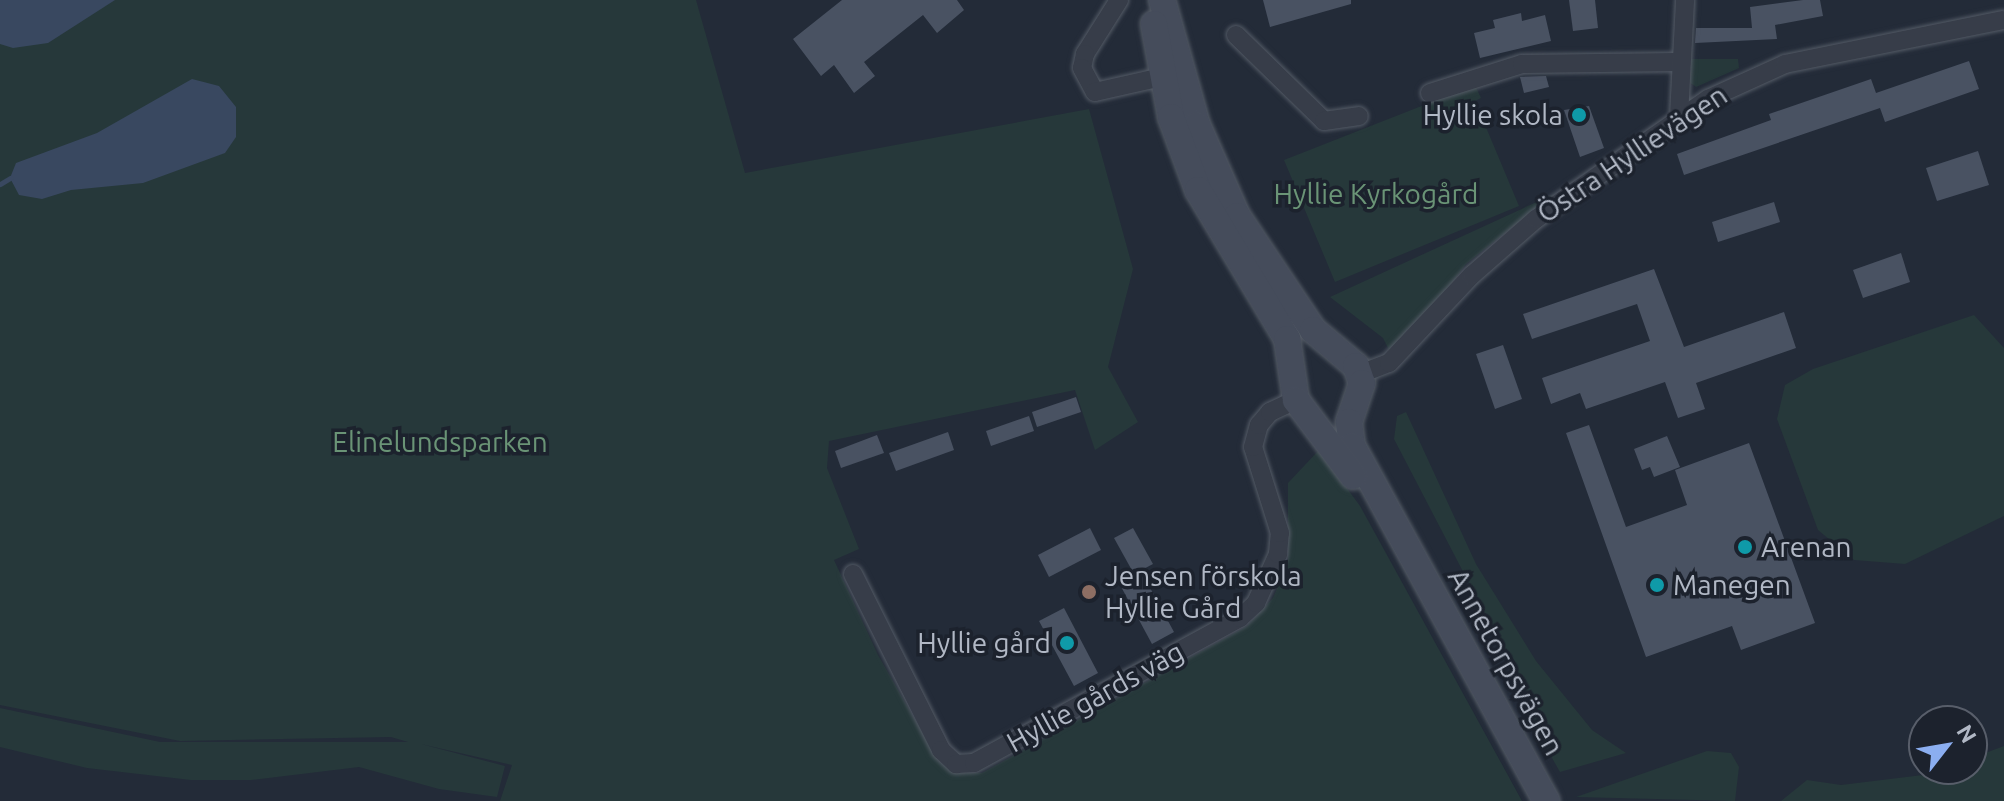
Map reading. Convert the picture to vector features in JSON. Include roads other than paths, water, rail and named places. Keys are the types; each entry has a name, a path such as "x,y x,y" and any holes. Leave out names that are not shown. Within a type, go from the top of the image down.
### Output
{"main road":[{"name":"Annetorpsvägen","path":"1152,0 1198,190 1287,339 1300,397 1414,565"},
{"name":"Annetorpsvägen","path":"1162,0 1172,76 1237,216 1287,296 1337,353 1360,374 1356,406 1349,422 1352,446 1414,565 1545,798"},
{"path":"1337,353 1309,357 1300,397 1333,421 1356,406"}],"street":[{"path":"1119,0 1085,54 1086,78 1095,92 1172,76"},
{"path":"1679,116 1678,62 1685,0"},
{"name":"Östra Hyllievägen","path":"1360,374 1389,363 1472,275 1536,219 1679,116 1741,81 1785,64 2004,20"},
{"path":"1236,35 1324,121 1359,116"},
{"path":"1430,93 1522,64 1678,62"},
{"name":"Hyllie gårds väg","path":"853,574 941,750 956,764 974,763 1240,618 1256,603 1278,554 1280,533 1253,447 1259,425 1270,412 1300,397"}],"water":[{"path":"0,0 115,0 48,43 13,48 0,44"},
{"path":"192,79 219,86 236,107 236,137 225,153 143,183 71,190 42,199 19,195 10,178 16,163 97,133"}],"waterway":[{"path":"0,184 10,178"}],"place":[{"name":"Hyllie skola","path":"1579,115"},
{"name":"Arenan","path":"1745,547"},
{"name":"Manegen","path":"1657,585"},
{"name":"Jensen förskola Hyllie Gård","path":"1089,592"},
{"name":"Hyllie gård","path":"1067,643"}],"park label":[{"name":"Hyllie Kyrkogård","path":"1376,194"},
{"name":"Elinelundsparken","path":"440,442"}]}
